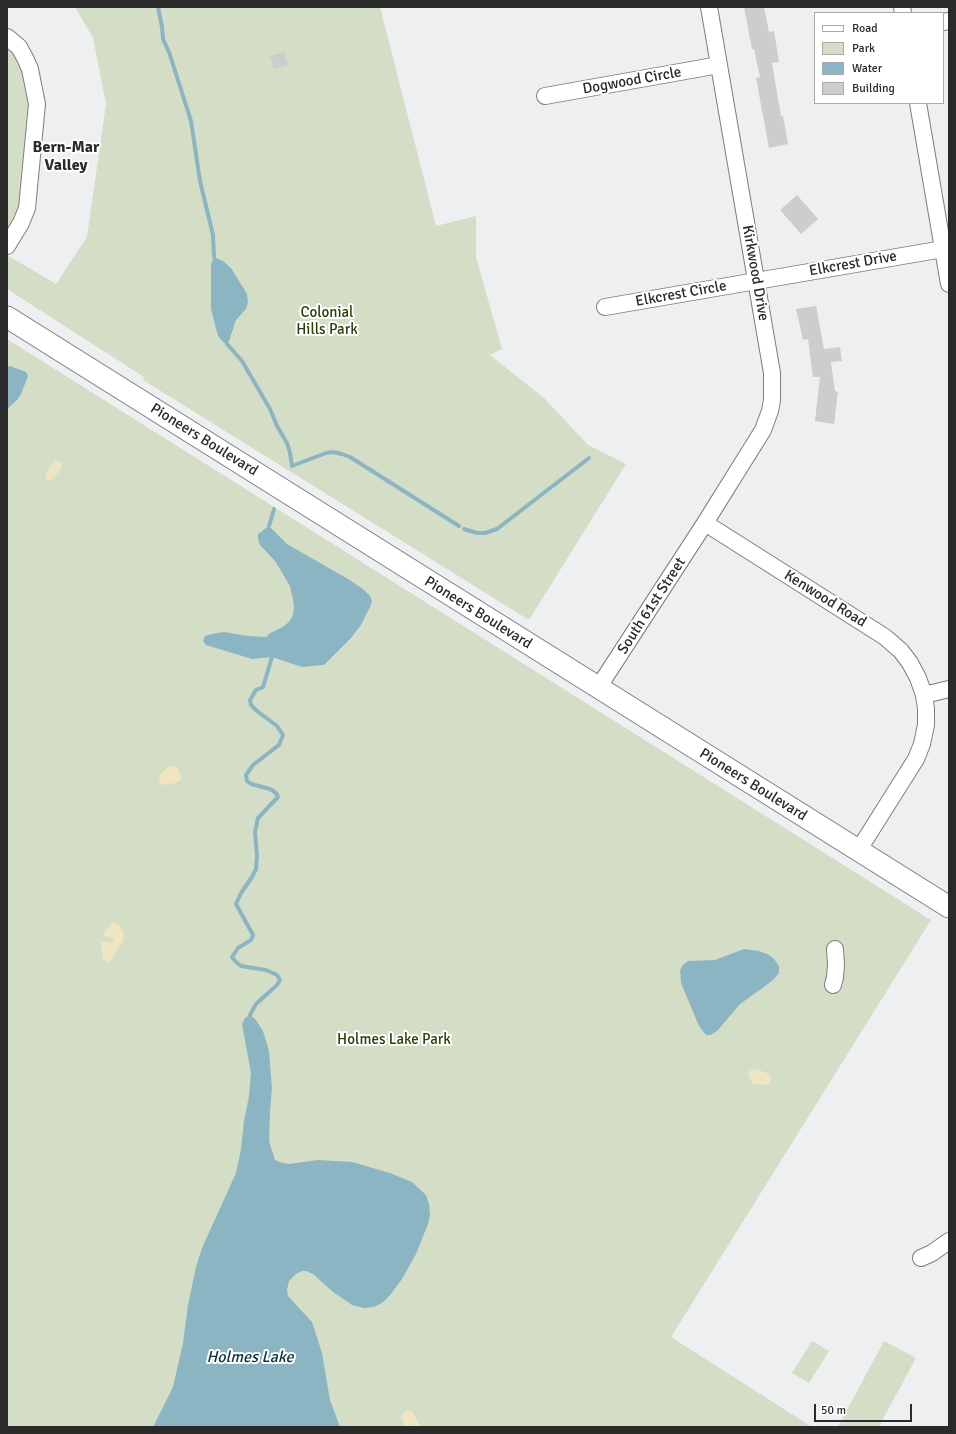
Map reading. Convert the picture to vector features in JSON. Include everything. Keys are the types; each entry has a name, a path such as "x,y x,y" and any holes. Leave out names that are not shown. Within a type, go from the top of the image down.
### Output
{"main road":[{"name":"Pioneers Boulevard","path":"7,318 949,908"}],"street":[{"name":"Kirkwood Drive","path":"705,523 763,430 770,411 772,400 772,373 709,7"},
{"path":"7,37 19,47 26,58 30,69 37,104 27,208 21,223 7,246"},
{"name":"Dogwood Circle","path":"545,96 720,65"},
{"path":"918,104 946,248 949,284"},
{"name":"Elkcrest Drive","path":"756,281 946,248"},
{"name":"Elkcrest Circle","path":"605,307 756,281"},
{"name":"South 61st Street","path":"598,688 705,523"},
{"name":"Kenwood Road","path":"705,523 886,637 901,651 910,663 918,678 924,695 926,709 926,725 920,749 916,759 858,851"},
{"path":"924,695 949,689"},
{"path":"833,985 836,965 835,949"},
{"path":"921,1258 937,1250 949,1241"}],"green space":[{"name":"Colonial Hills Park","path":"75,7 380,7 436,226 476,216 476,257 502,349 490,355 544,398 588,445 626,464 529,620 143,380 144,377 7,289 7,255 56,284 87,237 106,104 93,38"},
{"path":"7,37 30,69 28,197 7,246"},
{"name":"Holmes Lake Park","path":"7,339 931,920 671,1337 812,1427 7,1427"},
{"path":"812,1341 829,1351 809,1383 792,1373"},
{"path":"884,1341 916,1358 879,1427 838,1427"}],"sand":[{"path":"56,460 62,463 60,471 51,480 47,480 45,475"},
{"path":"168,766 174,766 177,768 181,775 181,780 176,783 162,785 159,782 160,775"},
{"path":"113,922 120,925 124,936 123,942 113,958 108,962 103,959 101,941 112,943 114,940 112,937 104,936 104,932"},
{"path":"756,1069 767,1073 771,1078 770,1083 767,1085 752,1084 748,1072"},
{"path":"406,1410 412,1411 420,1427 405,1427 401,1416"}],"water":[{"path":"214,257 223,261 231,268 247,294 248,302 246,309 236,320 227,344 218,336 211,309 211,264"},
{"path":"10,366 26,372 28,376 21,394 7,409 7,367"},
{"path":"269,526 287,544 363,589 370,596 372,601 361,625 351,638 324,665 302,667 272,657 252,659 206,645 203,641 205,636 224,632 266,637 289,622 293,615 294,605 290,586 275,561 260,545 258,539 258,534"},
{"path":"744,949 759,951 769,955 779,966 779,973 764,987 740,1004 718,1030 711,1035 706,1035 699,1026 681,983 680,970 688,961 715,960"},
{"name":"Holmes Lake","path":"250,1015 256,1020 263,1031 269,1051 272,1088 269,1141 275,1160 289,1164 318,1160 352,1162 390,1173 412,1182 426,1195 430,1215 428,1224 416,1254 402,1279 382,1303 374,1307 364,1308 352,1305 333,1292 313,1274 306,1271 296,1274 289,1281 287,1290 288,1296 312,1322 322,1353 330,1400 340,1427 153,1427 173,1387 183,1343 188,1305 196,1267 202,1248 236,1173 249,1096 251,1073 242,1024 245,1018"}],"building":[{"path":"744,7 764,7 769,32 774,31 779,62 772,63 781,116 783,116 788,144 769,148 756,78 760,77 754,49 752,49"},
{"path":"284,52 288,65 274,69 270,56"},
{"path":"797,195 818,219 801,234 780,210"},
{"path":"816,306 824,349 840,347 842,361 831,362 835,391 838,392 834,424 815,421 820,377 813,377 808,339 803,340 796,309"}],"waterway":[{"path":"158,7 163,39 169,52 191,121 200,181 213,235 214,257"},
{"path":"227,344 242,361 270,409 277,426 287,443 292,466 326,453 333,452 342,454 350,457 459,526"},
{"path":"464,529 477,533 485,533 497,529 589,458"},
{"path":"269,526 274,509"},
{"path":"250,1015 256,1004 277,985 280,980 277,975 266,970 241,966 232,957 238,948 251,940 253,935 236,904 256,869 257,856 255,832 258,818 278,797 276,793 270,789 251,784 247,781 246,775 253,765 279,745 283,735 277,726 251,705 250,700 256,690 263,687 272,657"}],"district":[{"name":"Bern-Mar Valley","path":"66,157"}]}
